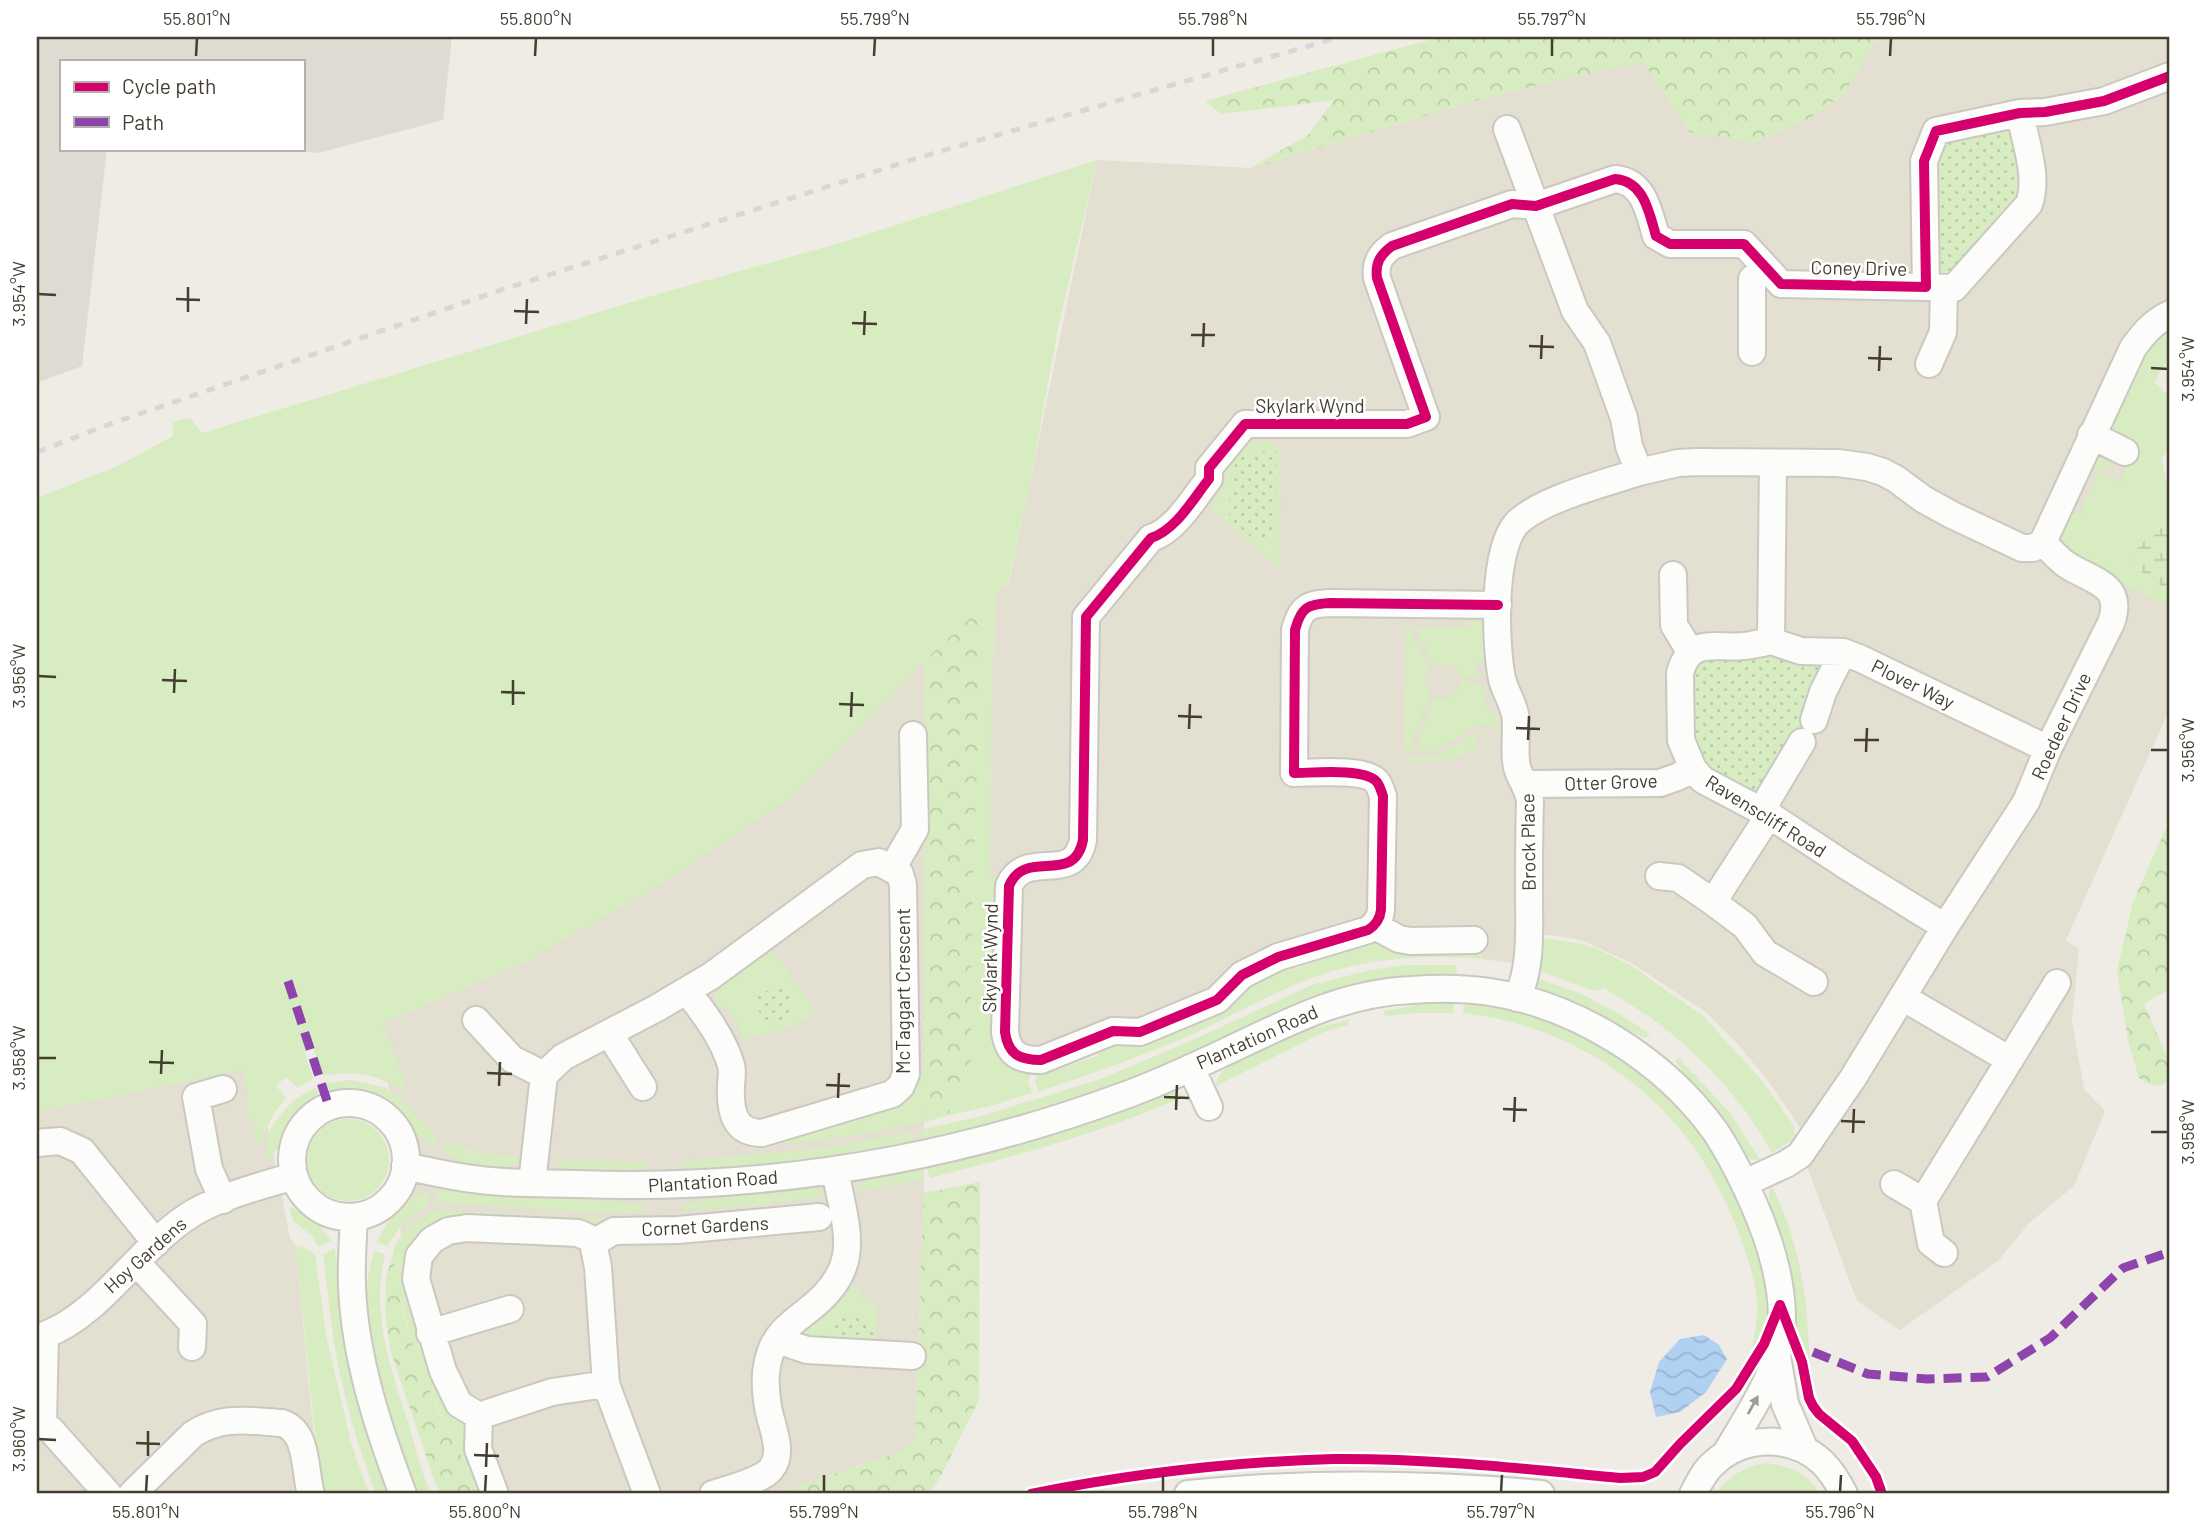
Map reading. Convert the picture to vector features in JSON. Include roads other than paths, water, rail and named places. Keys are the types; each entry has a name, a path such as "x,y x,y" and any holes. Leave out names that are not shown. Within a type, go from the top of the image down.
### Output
{"street":[{"name":"Coney Drive","path":"1536,206 1615,179 1625,180 1634,184 1641,193 1657,236 1662,241 1670,244 1744,244 1781,284 1935,287 1924,161 1936,131 2020,113 2045,112 2104,101 2170,76"},
{"path":"1930,364 1944,332 1935,287 1955,288 2029,204 2033,180 2020,113"},
{"path":"1507,129 1575,311 1597,343 1624,418 1629,446 1639,472 1678,463 1838,463 1867,467 1896,479 1923,499 1952,515 2022,548 2033,548 2043,542 2133,348 2146,330 2170,314"},
{"name":"Skylark Wynd","path":"1375,926 1278,957 1242,975 1217,1000 1140,1032 1113,1031 1041,1060 1031,1060 1013,1053 1007,1043 1009,886 1017,873 1030,866 1061,866 1072,861 1081,850 1083,840 1086,617 1151,538 1164,534 1193,500 1209,479 1209,468 1245,424 1407,424 1426,417 1377,278 1376,267 1382,254 1392,246 1512,204 1536,206"},
{"path":"1752,352 1752,279 1766,268"},
{"path":"2091,435 2125,452"},
{"path":"1673,575 1674,625 1691,653 1704,646 1743,646 1771,641 1773,463"},
{"name":"Brock Place","path":"1517,998 1522,989 1529,933 1530,801 1527,784 1517,765 1514,713 1503,681 1499,656 1499,573 1506,544 1516,524 1532,512 1557,500 1639,472"},
{"name":"Roedeer Drive","path":"1945,928 2026,802 2048,749 2116,609 2114,599 2099,582 2067,565 2043,542"},
{"path":"1474,940 1410,941 1399,939 1375,926 1381,910 1383,796 1375,780 1361,773 1294,773 1295,630 1304,609 1322,603 1498,605"},
{"name":"Plover Way","path":"1771,641 1801,651 1843,652 2048,749"},
{"path":"1713,902 1765,813 1808,731 1843,652"},
{"name":"Ravenscliff Road","path":"1691,653 1679,673 1679,718 1681,740 1693,769 1710,784 1765,813 1945,928"},
{"path":"533,1183 544,1075 563,1057 711,975 862,865 879,862 892,869 915,829 913,735"},
{"name":"Otter Grove","path":"1527,784 1660,783 1693,769"},
{"name":"McTaggart Crescent","path":"687,990 717,1034 732,1067 731,1104 736,1119 742,1128 750,1133 762,1133 892,1094 901,1086 906,1074 903,885 900,874 892,869"},
{"path":"1659,876 1678,878 1745,926 1765,953 1814,982"},
{"path":"1745,1183 1800,1155 1853,1078 1945,928"},
{"path":"1944,1253 1931,1243 1923,1201 2057,983"},
{"name":"Plantation Road","path":"405,1166 491,1181 632,1186 749,1181 835,1171 990,1139 1064,1117 1191,1068 1296,1018 1360,996 1411,990 1459,989 1517,998 1576,1019 1643,1059 1700,1112 1726,1149 1745,1183 1771,1246 1777,1275 1782,1334 1777,1356 1756,1401 1726,1453"},
{"path":"1902,997 2010,1060"},
{"path":"476,1020 512,1059 544,1075"},
{"path":"608,1033 643,1087"},
{"path":"1191,1068 1209,1107"},
{"path":"223,1089 196,1097 209,1169 223,1200"},
{"path":"356,1103 386,1116 398,1131 405,1149 405,1166 398,1189 374,1211 354,1217 336,1216 320,1209 306,1198 293,1176 292,1156 296,1139 306,1123 318,1112 335,1104 356,1103"},
{"path":"37,1143 60,1141 82,1151 156,1243"},
{"path":"713,1494 764,1475 773,1467 777,1447 768,1409 766,1376 770,1353 789,1324 824,1298 837,1283 844,1267 848,1240 835,1171"},
{"name":"Hoy Gardens","path":"40,1424 41,1335 69,1324 156,1243 193,1213 293,1176"},
{"path":"1894,1184 1923,1201"},
{"path":"354,1217 352,1288 357,1331 366,1378 386,1449 403,1494"},
{"name":"Cornet Gardens","path":"593,1243 614,1231 678,1230 819,1217"},
{"path":"606,1384 552,1392 479,1416 459,1404 443,1371 430,1333 416,1279 419,1256 432,1240 440,1235 467,1227 578,1233 593,1243 598,1267 606,1384 646,1494"},
{"path":"136,1262 193,1324 192,1347"},
{"path":"430,1333 510,1309"},
{"path":"777,1339 807,1350 912,1356"},
{"name":"Plantation Road","path":"1777,1356 1785,1404 1805,1450"},
{"path":"479,1416 478,1449 495,1494"},
{"path":"132,1494 193,1434 204,1427 230,1419 290,1426 298,1434 311,1494"},
{"path":"40,1424 108,1494"},
{"path":"1678,1494 1698,1484 1713,1463 1726,1453 1756,1442 1781,1442 1805,1450 1821,1461 1835,1476 1844,1494"},
{"path":"1188,1494 1311,1485 1432,1487 1541,1494"}],"water":[{"path":"1704,1335 1719,1345 1727,1359 1706,1392 1680,1412 1656,1417 1650,1392 1659,1362 1680,1339"}],"railway":[{"path":"37,452 110,424 498,291 924,156 1340,37"}]}
